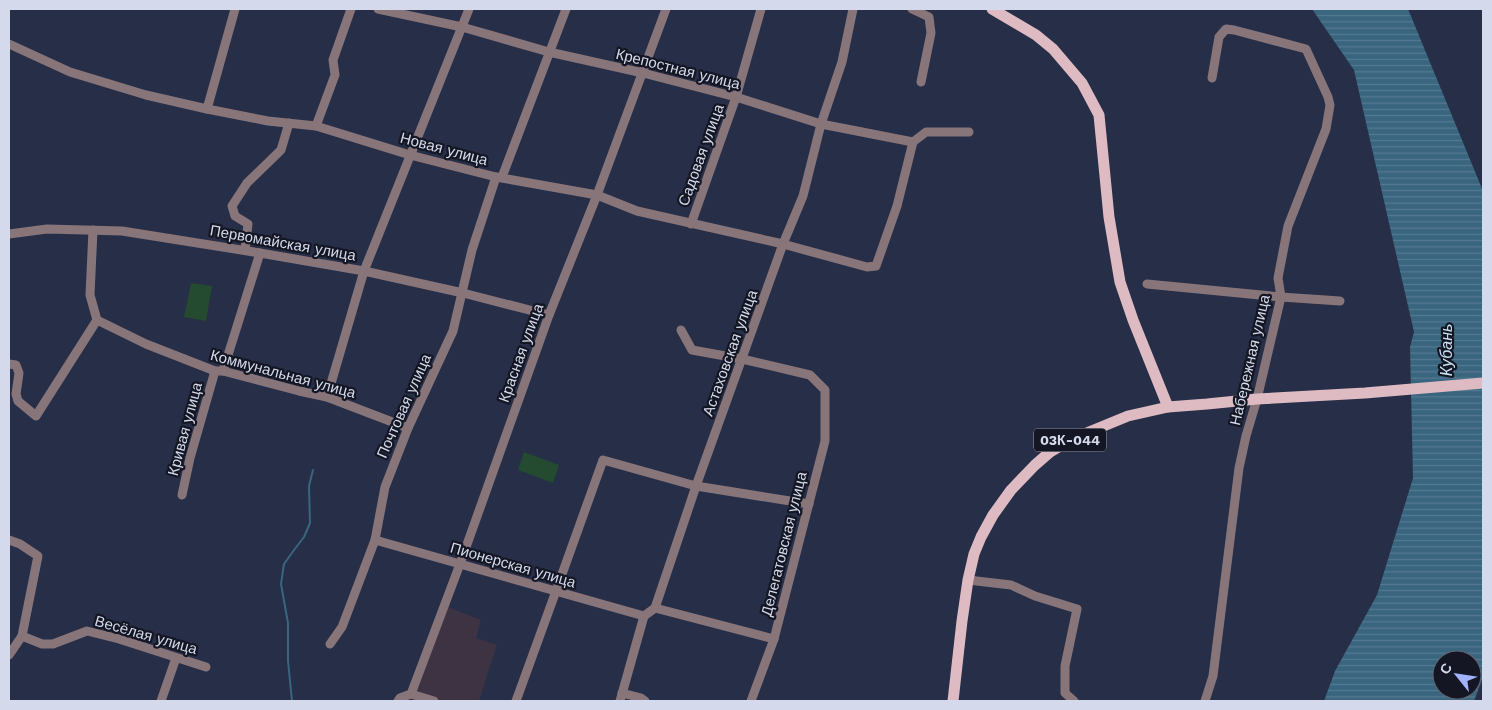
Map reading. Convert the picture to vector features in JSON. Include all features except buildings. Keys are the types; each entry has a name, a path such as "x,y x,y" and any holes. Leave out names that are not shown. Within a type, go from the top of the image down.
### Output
{"main road":[{"path":"992,9 1036,35 1053,49 1082,83 1099,115 1109,217 1120,282 1132,320 1168,407"},
{"name":"03К-044","path":"953,701 968,580 974,554 993,515 1011,490 1050,452 1072,439 1128,416 1168,407 1483,383"}],"street":[{"path":"207,109 235,9"},
{"path":"316,126 335,75 333,60 351,9"},
{"name":"Крепостная улица","path":"378,9 462,27 549,52 643,73 736,97 821,124 913,142"},
{"path":"327,397 364,271 469,9"},
{"name":"Почтовая улица","path":"330,644 342,628 375,540 385,487 408,428 453,331 472,250 566,9"},
{"name":"Красная улица","path":"411,694 460,564 549,315 597,195 666,9"},
{"name":"Садовая улица","path":"691,224 736,97 761,9"},
{"name":"Астаховская улица","path":"655,608 696,486 783,244 803,196 821,124 842,62 853,9"},
{"path":"912,9 929,17 931,33 921,82"},
{"name":"Набережная улица","path":"1205,701 1213,676 1240,468 1246,436 1257,399 1281,297 1278,278 1288,226 1326,130 1330,106 1328,97 1306,49 1234,30 1226,30 1219,37 1212,78"},
{"name":"Новая улица","path":"9,44 70,72 146,94 207,109 316,126 410,155 499,177 597,195 637,211 783,244 867,266 876,266 897,206 913,142"},
{"path":"245,250 248,224 235,216 232,206 247,183 281,150 289,123"},
{"path":"913,142 926,132 969,132"},
{"name":"Первомайская улица","path":"9,234 47,229 122,230 364,271 463,293 549,315"},
{"path":"9,364 16,365 19,373 16,394 18,400 36,416 97,320 90,296 93,230"},
{"name":"Кривая улица","path":"182,495 190,458 260,253"},
{"path":"1148,284 1340,301"},
{"name":"Коммунальная улица","path":"97,320 146,344 219,371 327,397 408,428"},
{"path":"681,330 692,350 742,359"},
{"name":"Делегатовская улица","path":"742,359 810,375 824,390 825,441 774,639 751,701"},
{"path":"516,701 602,460 696,486 809,504"},
{"path":"9,540 20,544 38,556 22,636 9,655"},
{"name":"Пионерская улица","path":"375,540 644,616"},
{"path":"968,580 1011,585 1035,596 1077,609 1065,666 1065,693 1074,701"},
{"path":"645,701 640,698 621,697 644,616 655,608 774,639"},
{"name":"Весёлая улица","path":"22,636 42,644 53,644 87,630 206,667"},
{"path":"161,701 176,658"},
{"path":"398,701 400,698 411,694 434,701"}],"shaded area":[{"path":"448,607 481,620 476,638 497,645 479,701 412,701"}],"green space":[{"path":"191,283 212,286 206,321 184,317"},
{"path":"524,452 559,465 553,483 518,470"}],"water":[{"name":"Кубань","path":"1312,9 1408,9 1483,191 1483,677 1482,680 1482,650 1432,650 1432,700 1474,701 1324,701 1335,671 1377,595 1413,478 1410,347 1414,332 1354,70"}],"waterway":[{"path":"292,701 288,661 288,623 281,584 284,564 304,537 310,523 309,486 313,470"}]}
